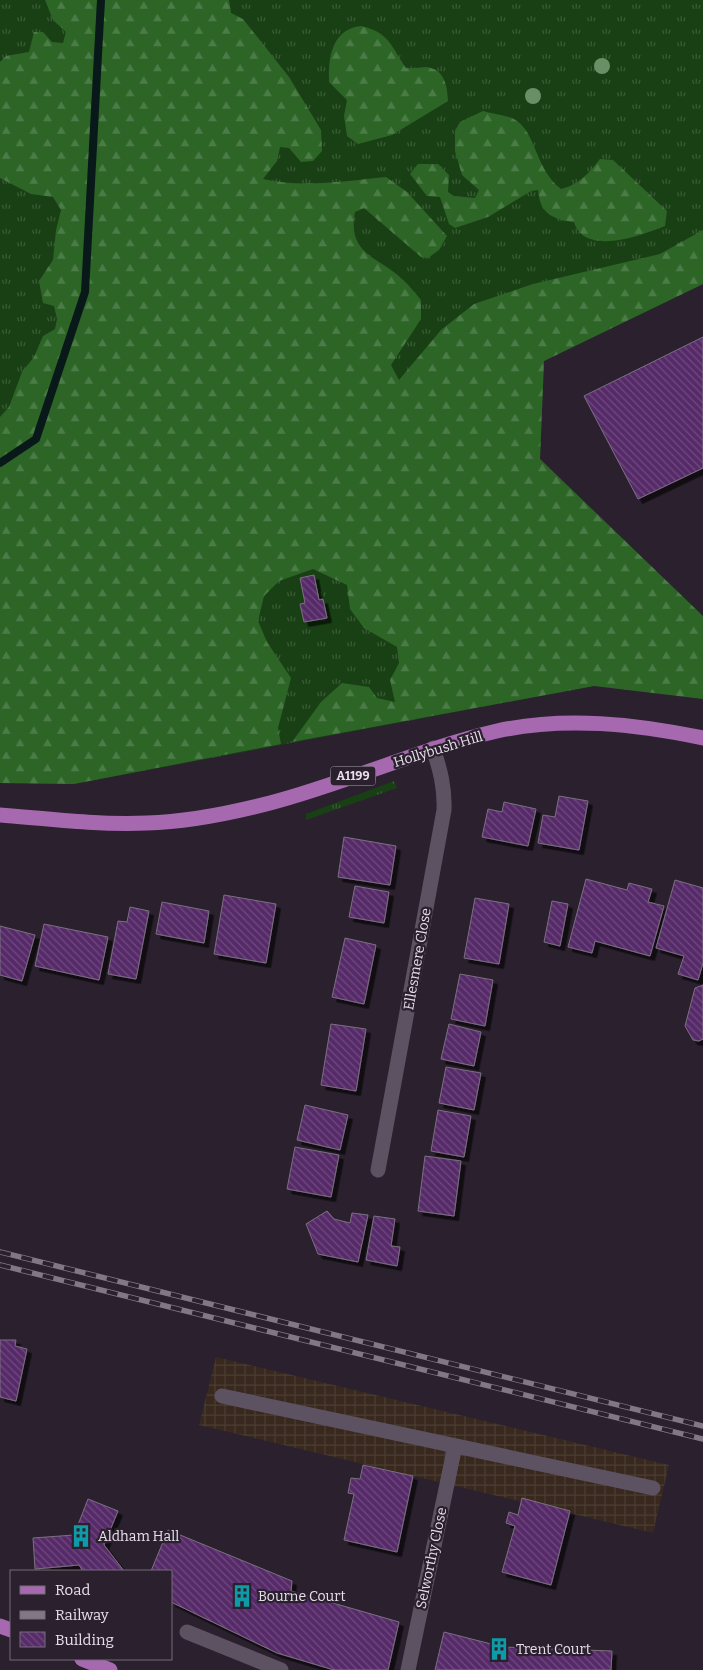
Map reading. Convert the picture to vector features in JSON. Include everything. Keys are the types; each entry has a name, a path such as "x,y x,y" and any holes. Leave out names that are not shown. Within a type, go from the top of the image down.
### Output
{"main road":[{"name":"Hollybush Hill","path":"0,815 98,823 149,823 222,814 270,803 433,748 499,730 574,722 653,728 703,738"},
{"path":"85,1660 110,1670"}],"street":[{"name":"Ellesmere Close","path":"378,1170 444,810 445,794 442,777 433,748"},
{"path":"222,1396 654,1488"},
{"name":"Selworthy Close","path":"408,1670 455,1446"},
{"path":"187,1632 281,1670"}],"shaded area":[{"path":"216,1357 669,1465 653,1533 199,1425"}],"green space":[{"path":"0,0 703,0 703,284 544,361 540,459 691,605 594,686 74,784 0,783"},
{"path":"45,0 229,0 231,13 243,19 289,77 321,130 322,151 313,161 301,162 289,148 280,147 277,161 263,179 278,182 309,183 386,177 407,192 447,236 439,250 428,258 421,257 364,208 355,212 354,226 360,246 366,253 393,271 410,286 421,300 421,319 391,365 399,380 441,330 474,304 533,284 660,254 703,230 703,284 544,361 540,459 703,616 703,699 594,686 292,742 321,702 342,683 369,687 377,698 395,702 390,680 399,663 397,647 364,628 350,609 347,585 313,569 279,581 264,596 258,621 267,642 291,678 278,728 281,744 74,784 0,783 0,417 9,407 22,372 34,357 43,336 55,329 57,319 54,306 43,303 39,281 53,260 56,230 61,210 53,197 31,194 0,178 0,62 6,56 29,52 34,32 43,32 52,42 63,43 66,32 53,20"},
{"path":"361,26 384,36 406,68 426,67 437,71 446,84 448,101 392,135 358,144 347,136 344,116 347,100 329,82 329,64 338,39 351,28"},
{"path":"483,111 510,117 523,127 546,172 561,189 583,178 600,159 613,160 667,211 665,226 629,238 601,241 589,239 580,233 574,222 559,219 548,214 541,204 538,190 531,191 488,217 455,228 449,224 440,197 427,196 410,174 418,164 438,164 449,175 448,192 454,196 475,198 479,190 462,175 455,151 455,131 460,122"},
{"path":"394,781 397,788 306,820 306,814"}],"building":[{"path":"703,337 703,468 638,499 584,396"},
{"path":"314,575 319,600 323,599 327,618 304,622 300,604 305,603 300,578"},
{"path":"559,796 588,801 579,850 538,843 543,815 555,817"},
{"path":"504,802 536,809 528,846 482,837 488,809 502,812"},
{"path":"344,837 396,846 390,885 338,877"},
{"path":"586,879 627,890 629,883 652,889 648,902 664,906 650,956 595,941 592,953 568,947"},
{"path":"675,880 703,888 703,963 698,980 678,974 684,956 656,948"},
{"path":"355,886 389,892 384,923 349,917"},
{"path":"224,895 276,904 266,963 214,954"},
{"path":"475,898 509,904 499,964 464,958"},
{"path":"552,901 568,904 560,946 544,942"},
{"path":"162,902 209,911 204,943 156,934"},
{"path":"130,907 149,911 136,979 108,974 118,921 127,922"},
{"path":"44,924 108,937 99,980 35,966"},
{"path":"0,926 35,935 22,981 0,975"},
{"path":"345,938 376,945 364,1004 332,997"},
{"path":"460,974 493,980 485,1026 451,1019"},
{"path":"703,985 703,1039 699,1041 693,1040 685,1026 695,988"},
{"path":"331,1024 366,1029 356,1091 321,1085"},
{"path":"449,1024 481,1032 474,1066 441,1059"},
{"path":"446,1067 481,1073 474,1110 439,1103"},
{"path":"305,1105 348,1115 340,1150 297,1140"},
{"path":"438,1110 471,1116 464,1157 431,1151"},
{"path":"295,1147 339,1155 331,1197 287,1189"},
{"path":"425,1156 461,1161 454,1216 418,1211"},
{"path":"327,1211 334,1219 350,1223 352,1213 368,1215 358,1262 318,1254 306,1224"},
{"path":"374,1216 395,1219 391,1246 400,1247 397,1266 366,1260"},
{"path":"0,1340 16,1340 15,1346 27,1349 16,1401 0,1397"},
{"path":"363,1465 413,1476 397,1552 344,1540 354,1494 348,1493 351,1478 360,1479"},
{"path":"522,1498 570,1511 551,1585 502,1572 515,1526 506,1523 509,1512 518,1515"},
{"name":"Aldham Hall","path":"88,1499 118,1511 104,1545 123,1570 82,1570 79,1565 35,1569 33,1538 74,1535"},
{"name":"Bourne Court","path":"168,1530 292,1581 291,1591 399,1622 388,1670 334,1670 277,1653 172,1602 172,1570 151,1570"},
{"name":"Trent Court","path":"444,1632 503,1647 612,1651 611,1670 435,1670"}],"waterway":[{"path":"0,463 36,439 85,292 101,0"}],"railway":[{"path":"0,1252 703,1426"},
{"path":"0,1265 703,1439"}],"place":[{"name":"Aldham Hall","path":"81,1536"},
{"name":"Bourne Court","path":"242,1596"},
{"name":"Trent Court","path":"499,1649"}]}
